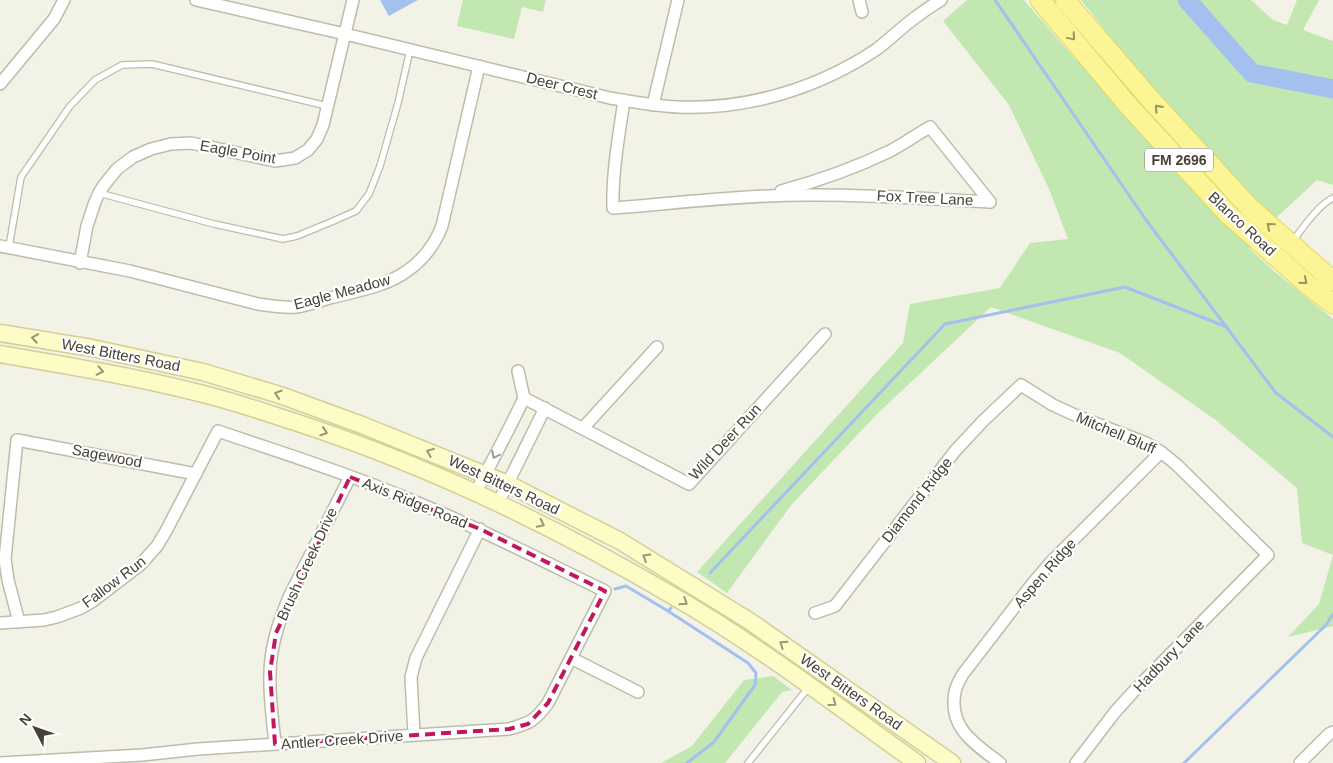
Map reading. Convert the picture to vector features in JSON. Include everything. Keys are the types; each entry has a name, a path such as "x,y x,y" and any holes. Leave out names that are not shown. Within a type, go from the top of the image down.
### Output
{"main road":[{"name":"Blanco Road","path":"1040,0 1127,104 1229,215 1308,285 1333,304"},
{"name":"Blanco Road","path":"1065,0 1151,100 1249,207 1333,281"},
{"path":"1277,257 1290,244"},
{"name":"West Bitters Road","path":"0,333 92,348 211,374 280,395 353,421 508,484 620,542 751,622 952,763"},
{"name":"West Bitters Road","path":"0,354 88,369 197,392 349,440 476,492 568,537 675,597 809,686 917,763"},
{"path":"739,638 751,622"}],"street":[{"path":"0,84 54,19 64,0"},
{"name":"Deer Crest","path":"196,0 624,100 680,107 750,102 817,82 878,48 913,19 940,0"},
{"name":"Eagle Point","path":"80,262 87,226 99,193 117,170 133,157 151,149 170,144 191,144 275,162 295,158 308,150 317,139 323,125 353,0"},
{"path":"653,105 678,0"},
{"path":"859,0 862,12"},
{"name":"Deer Crest","path":"913,19 930,0"},
{"name":"Eagle Meadow","path":"4,247 130,272 258,304 278,307 298,306 378,285 397,278 421,260 431,247 442,226 480,66"},
{"name":"Fox Tree Lane","path":"624,100 615,166 613,208 755,196 806,195 859,195 990,202 930,128 891,150 850,169 807,184 755,196"},
{"name":"Wild Deer Run","path":"524,398 689,484 825,334"},
{"path":"583,428 657,347"},
{"path":"476,492 524,398 518,371"},
{"name":"Mitchell Bluff","path":"1021,385 1053,405 1133,437 1161,452 1177,465 1268,555"},
{"name":"Diamond Ridge","path":"815,613 835,606 954,451 983,420 1021,385"},
{"path":"498,503 545,408"},
{"name":"Fallow Run","path":"0,623 44,620 81,608 140,565 156,546 218,431"},
{"name":"Axis Ridge Road","path":"218,431 400,495 480,529 605,591"},
{"path":"507,433 528,443"},
{"name":"Sagewood","path":"19,622 8,580 5,559 17,440 196,474"},
{"name":"Aspen Ridge","path":"1000,763 970,740 960,728 954,710 955,690 963,674 1050,563 1161,452"},
{"name":"Brush Creek Drive","path":"275,744 270,672 276,633 290,595 350,477"},
{"path":"414,735 411,677 416,658 480,529"},
{"name":"Hadbury Lane","path":"1076,763 1115,712 1134,691 1268,555"},
{"name":"Antler Creek Drive","path":"0,763 509,729 528,724 540,715 548,703 605,591"},
{"path":"571,658 638,692"},
{"path":"1300,763 1333,732"}],"lane":[{"path":"99,193 214,224 283,239 296,236 331,222 356,210 369,194 380,166 398,103 410,50"},
{"path":"4,247 21,177 70,106 94,80 122,66 152,64 327,106"},
{"path":"1290,244 1320,208 1333,198"},
{"path":"748,763 809,686"}],"highlighted area":[{"path":"350,477 480,529 605,591 548,703 528,724 509,729 275,744 270,672 276,633"}],"green space":[{"path":"463,0 546,0 543,12 522,7 514,39 457,26"},
{"path":"967,0 1024,0 1076,60 1106,31 1081,0 1251,0 1273,20 1287,25 1297,0 1319,0 1303,30 1333,41 1333,185 1317,180 1277,217 1249,248 1333,319 1333,555 1302,543 1297,488 1217,421 1120,353 991,307 877,414 792,504 727,593 697,572 903,343 910,304 1000,288 1030,243 1068,239 1049,189 1009,105 943,21"},
{"path":"1333,555 1333,626 1288,637 1319,604"},
{"path":"773,676 792,690 782,692 725,763 661,763 692,746 744,680"}],"water":[{"path":"380,0 418,0 389,16"}],"waterway":[{"path":"995,0 1146,220 1276,393 1333,437"},
{"path":"1187,0 1252,73 1333,89"},
{"path":"710,573 945,324 1125,287 1227,327"},
{"path":"615,589 626,586 668,611"},
{"path":"671,608 668,611 748,663 756,673 755,685 714,742 687,763"},
{"path":"1184,763 1326,625 1333,614"}]}
